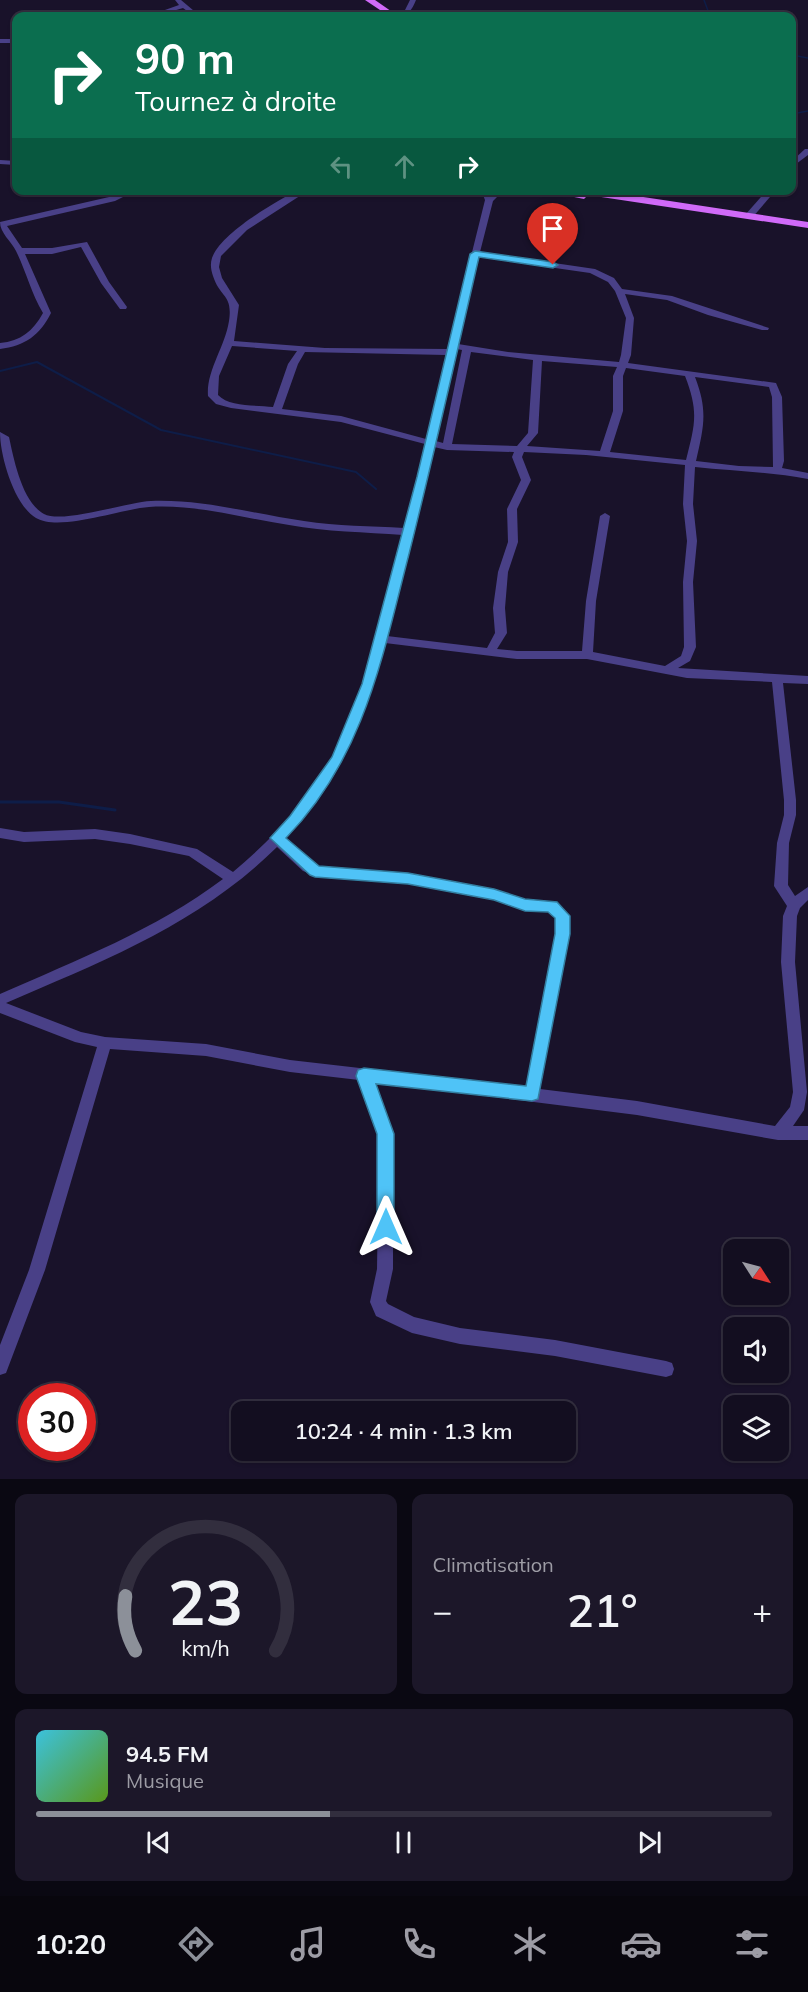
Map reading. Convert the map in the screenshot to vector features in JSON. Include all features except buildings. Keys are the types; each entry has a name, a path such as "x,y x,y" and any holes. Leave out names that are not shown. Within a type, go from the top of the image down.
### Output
{"main road":[{"path":"369,0 388,12"},
{"path":"580,195 642,204 665,204 808,225"},
{"path":"635,195 665,204"}],"street":[{"path":"160,12 182,2"},
{"path":"796,162 808,151"},
{"path":"0,346 12,345 30,338 47,313 20,251 1,224 86,206 118,195"},
{"path":"294,195 284,200 248,227 218,254 214,265 219,280 236,305 229,343 212,386 213,396 225,404 341,419 447,447 533,448 707,464 732,469 777,470 808,476"},
{"path":"0,1000 7,993 156,930 200,904 232,879 295,820 338,758 369,684 381,639 409,532 487,195"},
{"path":"749,216 768,195"},
{"path":"20,251 52,251 84,244 105,283 123,307"},
{"path":"475,254 592,271 611,280 619,291 630,318 626,355 618,376 618,411 604,454"},
{"path":"619,291 669,298 711,313 765,327"},
{"path":"229,343 303,349 467,349 623,365 773,385 777,397 777,470"},
{"path":"276,411 293,364 303,349"},
{"path":"447,447 467,349"},
{"path":"490,652 501,633 500,608 503,572 513,542 512,509 526,480 517,457 532,433 538,358"},
{"path":"667,670 687,658 690,647 688,582 692,541 688,504 690,463 700,422 697,395 689,375"},
{"path":"0,435 4,437 26,504 43,518 66,518 135,506 169,504 228,511 309,525 409,532"},
{"path":"587,655 591,601 605,516"},
{"path":"381,639 518,655 587,655 697,674 808,680"},
{"path":"777,678 790,800 790,815 783,843 781,886 794,905"},
{"path":"0,833 24,837 95,834 130,839 192,852 232,879"},
{"path":"277,838 315,871 408,879 494,895 525,905 552,906 560,912 563,920 562,934 532,1094"},
{"path":"778,1133 797,1110 800,1092 788,962 790,916 794,905 808,892"},
{"path":"0,1007 80,1038 105,1043 206,1050 290,1066 637,1108 778,1133 808,1133"},
{"path":"0,1367 37,1270 105,1043"},
{"path":"364,1076 386,1134 385,1269 378,1302 382,1310 412,1325 460,1336 555,1348 666,1369"}],"waterway":[{"path":"704,0 708,12"},
{"path":"796,56 808,58"},
{"path":"796,113 808,111"},
{"path":"0,371 37,362 161,430 356,472 376,489"},
{"path":"0,802 59,802 115,810"}],"route":[{"path":"386,1227 386,1134 364,1076 532,1094 562,934 562,916 552,906 525,905 503,897 408,879 315,871 277,838 295,820 338,758 369,684 423,477 475,254 553,265"}]}
